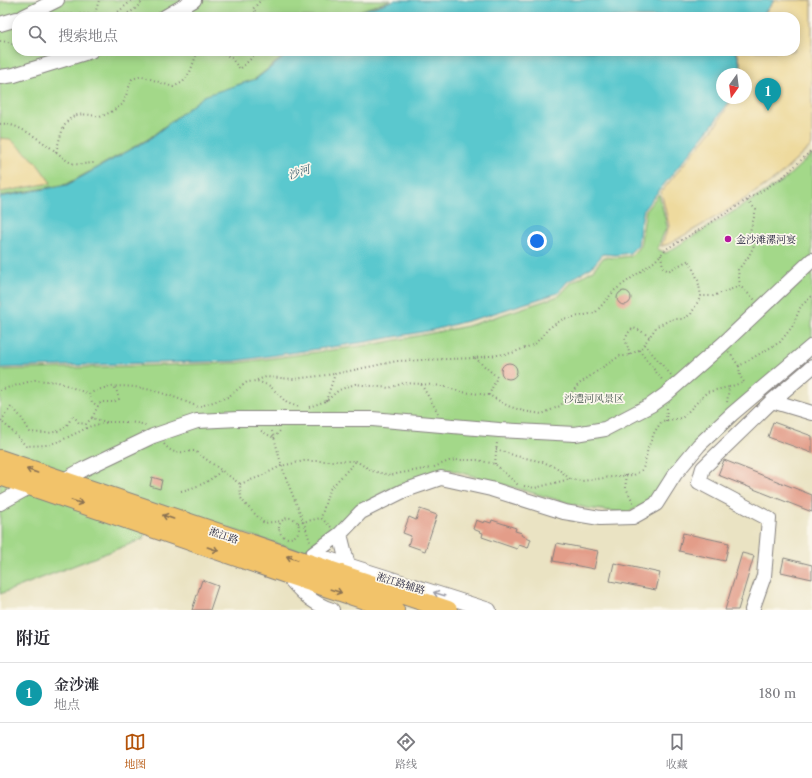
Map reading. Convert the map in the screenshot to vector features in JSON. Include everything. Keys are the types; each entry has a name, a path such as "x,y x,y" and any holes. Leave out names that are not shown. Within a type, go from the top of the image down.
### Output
{"main road":[{"name":"淞江路","path":"0,459 62,481 346,571 448,610"},
{"name":"淞江路","path":"0,476 395,610"}],"street":[{"path":"33,12 57,0"},
{"path":"174,12 194,0"},
{"path":"0,24 12,20"},
{"path":"0,77 14,75 75,56"},
{"path":"62,481 158,434 197,421 239,419 372,419 499,430 575,434 605,429 651,405 679,383 762,308 812,260"},
{"path":"312,560 361,512 403,491 441,478 491,489 564,512 600,518 634,517 656,504 676,474 699,445 732,414 812,346"},
{"path":"752,610 764,576 769,519 699,482 703,468 772,401 812,367"},
{"path":"772,401 812,413"},
{"path":"0,503 31,486"},
{"path":"340,534 346,571"},
{"name":"淞江路辅路","path":"346,571 489,610"},
{"path":"286,574 301,593 324,607 332,610"}],"path":[{"path":"96,12 99,0"},
{"path":"118,12 132,0"},
{"path":"130,12 144,0"},
{"path":"256,12 253,9 261,0"},
{"path":"0,41 12,44"},
{"path":"56,152 63,127 72,116 86,113 100,117 111,112 123,104 132,79 142,76 173,87 183,82 190,72 196,56"},
{"path":"228,56 240,69 254,56"},
{"path":"0,124 5,123 26,132 56,152 64,160 75,164 94,163"},
{"path":"89,394 96,390 114,386 142,388 198,407 228,397 247,382 256,381 266,377 294,379 335,374 397,361 475,358 512,353 535,344 549,328 563,319 595,313 615,290 655,261 666,249 782,178 812,150"},
{"path":"747,200 756,210 749,235 755,243 749,256 738,270 740,286 762,308"},
{"path":"256,381 270,386 287,404 304,408 326,402 339,390 355,384 389,388 404,383 442,386 461,392 489,395 508,406 523,412 542,414 560,406 578,384 603,367 620,356 630,355 637,351 650,337 657,326 673,319 684,319 691,314 701,296 698,280 689,260 668,271 663,266 661,254"},
{"path":"701,296 713,296 740,286"},
{"path":"739,366 780,342 792,327 801,306 812,296"},
{"path":"630,355 625,339 633,328 650,337"},
{"path":"644,344 679,383"},
{"path":"240,484 260,477 281,466 304,461 356,461 372,471 390,475 430,468 449,461 476,460 495,464 519,486 535,488 570,479 582,481 634,475 642,470 655,431 662,421 682,418 707,392 744,382 740,376 739,366 723,344"},
{"path":"475,358 497,377 489,395"},
{"path":"326,402 335,374"},
{"path":"0,390 35,380 58,382 89,394 92,402 98,406"},
{"path":"421,384 445,425"},
{"path":"114,386 119,399 114,402 101,402 92,418 86,424 78,423 73,415 66,426 57,432 41,434 30,432 22,418 10,407 1,421 26,446 48,445 91,426 109,422 129,422 142,424 156,429 162,442 170,451 180,453 189,451 195,452 240,484 241,498 244,504 264,523 282,521 290,518 298,524 298,533 293,537 284,536 280,531 282,521"},
{"path":"729,387 727,400 728,409 732,414"},
{"path":"92,418 109,422"},
{"path":"495,464 499,430"},
{"path":"274,438 281,466 294,501 304,522 312,560"},
{"path":"496,449 516,456 544,462 557,468 570,479"},
{"path":"321,518 330,490 356,461"},
{"path":"181,491 196,488 208,482 221,470"},
{"path":"625,475 626,488 639,514"},
{"path":"298,524 321,518"},
{"path":"321,518 340,534"}],"green space":[{"path":"21,0 391,0 356,12 12,12 12,56 284,56 255,79 204,96 148,139 67,184 0,196 0,2"},
{"name":"沙澧河风景区","path":"812,154 812,341 653,500 627,513 586,508 448,469 384,491 303,552 160,507 143,539 0,594 0,370 237,363 376,344 468,326 559,296 571,283 593,270 604,257 615,258 631,256 640,246 646,210 659,194 667,226 657,249 666,253 783,181"}],"sand":[{"path":"775,0 812,0 812,145 778,177 728,210 669,244 661,246 669,226 661,192 716,125 729,104 752,104 752,68 742,68 738,56 800,56 800,12 766,12"},
{"path":"0,138 10,139 35,161 51,183 0,192"}],"water":[{"path":"395,0 774,0 765,12 359,12"},
{"name":"沙河","path":"286,56 737,56 741,68 716,68 716,104 728,104 644,209 638,245 630,253 616,255 603,254 592,267 567,282 558,293 482,317 433,330 366,342 235,361 0,368 0,197 67,185 148,140 204,96 256,79"}],"building":[{"path":"621,291 627,291 631,295 631,301 627,305 621,305 617,301 617,295"},
{"path":"509,363 515,365 517,371 515,377 509,379 503,377 501,371 503,365"},
{"path":"773,422 812,436 812,453 768,437"},
{"path":"724,460 812,495 812,512 718,475"},
{"path":"152,477 162,480 160,489 150,486"},
{"path":"420,509 437,515 425,551 408,545 411,536 403,533 409,517 416,520"},
{"path":"476,520 484,523 485,521 491,523 492,520 516,528 515,531 522,533 521,535 531,539 528,548 519,545 517,549 482,537 483,533 473,529"},
{"path":"683,533 729,543 725,561 679,551"},
{"path":"557,543 598,551 594,569 553,561"},
{"path":"742,553 754,556 738,610 725,610"},
{"path":"784,558 812,565 812,579 781,572"},
{"path":"614,563 660,573 656,590 610,581"},
{"path":"202,580 218,586 210,610 192,610"}],"place":[{"name":"金沙滩","path":"768,111"},
{"name":"金沙滩漯河宴","path":"728,239"}]}
